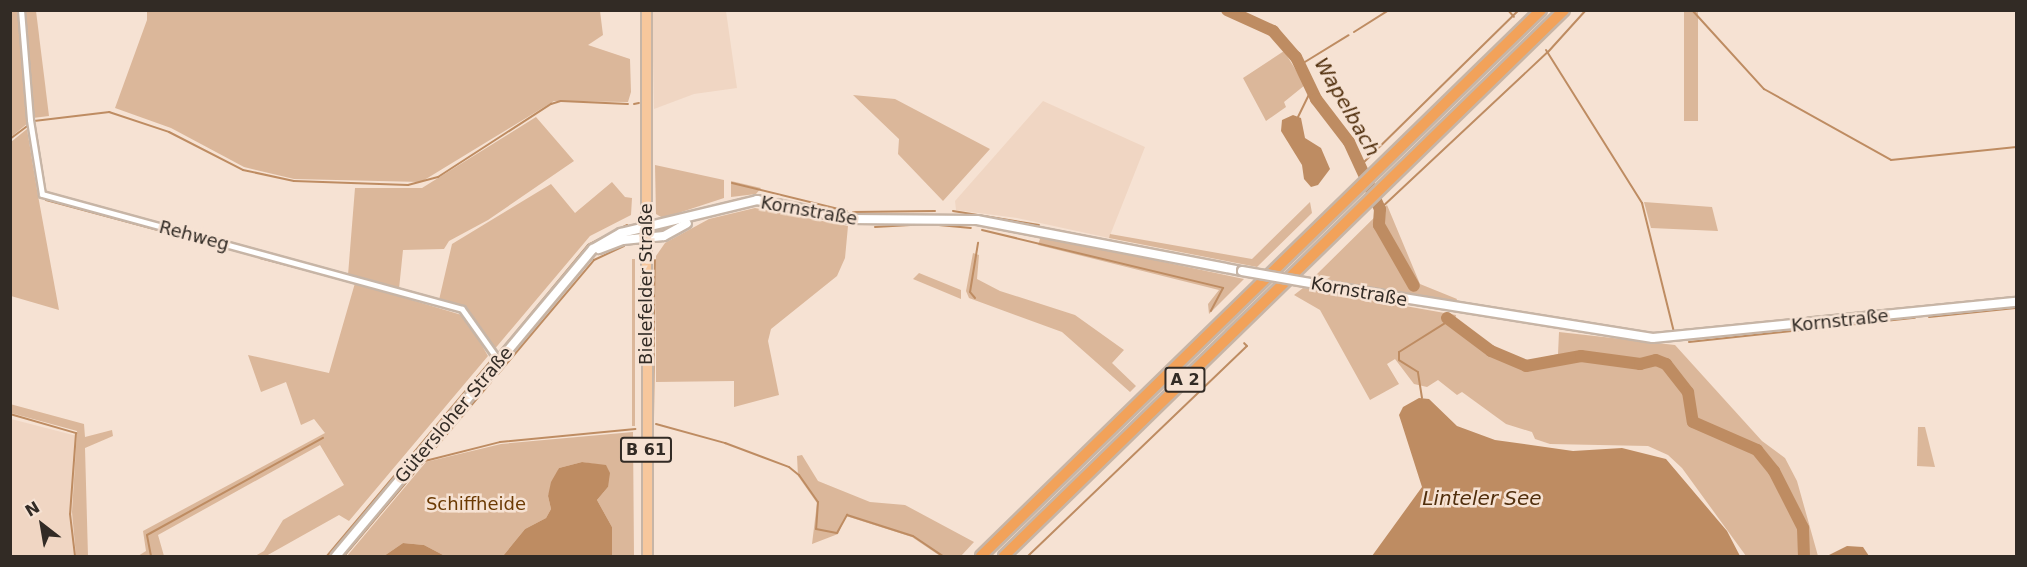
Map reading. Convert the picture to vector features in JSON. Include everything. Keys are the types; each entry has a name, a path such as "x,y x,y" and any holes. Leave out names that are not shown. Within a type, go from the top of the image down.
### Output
{"highway":[{"name":"A 2","path":"981,556 1541,10"},
{"name":"A 2","path":"1004,556 1564,10"}],"main road":[{"name":"Bielefelder Straße","path":"646,10 646,556"}],"street":[{"name":"Rehweg","path":"21,10 30,120 42,194 462,309 499,362"},
{"name":"Kornstraße","path":"646,228 757,200 850,219 977,220 1316,284 1653,338 2016,302"},
{"name":"Kornstraße","path":"646,239 664,236 706,212"},
{"name":"Gütersloher Straße","path":"336,556 593,249 607,239 646,228"},
{"name":"Gütersloher Straße","path":"572,274 595,251 610,244 646,239"}],"shaded area":[{"path":"652,11 726,11 737,88 694,94 654,109"},
{"path":"1043,101 1145,147 1109,238 1017,218 956,210 955,201"},
{"path":"11,419 77,436 72,512 76,556 11,556"}],"green space":[{"path":"11,10 18,11 28,123 11,137"},
{"path":"24,11 36,11 49,116 33,118"},
{"path":"147,11 600,11 603,35 588,45 630,59 631,92 628,102 554,101 421,182 294,179 244,167 171,128 115,108 147,20"},
{"path":"1684,11 1698,11 1698,121 1684,121"},
{"path":"1284,51 1305,85 1284,102 1286,107 1266,121 1243,78"},
{"path":"853,95 895,99 990,149 943,201 898,154 899,139"},
{"path":"536,117 574,161 488,220 449,241 444,249 403,250 399,289 348,275 355,188 422,188"},
{"path":"27,129 59,310 11,296 11,142"},
{"path":"655,165 724,180 724,198 663,218 656,214"},
{"path":"731,181 761,188 756,194 731,197"},
{"path":"612,182 625,197 632,198 631,215 590,236 493,351 469,311 439,300 452,244 551,184 575,213"},
{"path":"1310,202 1312,213 1257,267 1109,238 1110,234 1252,259"},
{"path":"1644,202 1712,207 1718,231 1651,228"},
{"path":"1387,205 1420,284 1457,299 1456,302 1314,277"},
{"path":"755,208 848,226 845,258 837,276 771,329 768,341 779,395 734,407 734,381 656,382 656,256 665,243 709,219"},
{"path":"1041,236 1244,279 1209,314 1208,304 1219,290 1038,245"},
{"path":"973,253 979,255 977,279 1000,291 1075,315 1124,350 1112,363 1136,386 1130,392 1062,332 969,298 966,291"},
{"path":"632,259 635,259 635,426 632,426"},
{"path":"919,273 961,290 961,299 913,279"},
{"path":"355,283 465,316 488,356 349,521 339,515 266,556 255,556 264,551 283,520 344,485 320,445 158,535 164,556 138,556 146,551 143,531 325,433 314,419 301,425 286,382 261,392 248,355 329,373"},
{"path":"1303,288 1456,315 1455,320 1491,346 1528,361 1558,354 1559,332 1675,345 1762,441 1785,458 1797,481 1818,556 1746,556 1682,468 1668,455 1648,446 1550,444 1535,439 1532,432 1506,424 1462,392 1457,395 1438,380 1427,387 1414,384 1395,359 1387,364 1399,384 1370,400 1320,310 1294,295"},
{"path":"10,404 84,424 85,437 112,430 113,436 85,448 88,556 76,556 72,512 77,431 11,413"},
{"path":"1918,427 1925,427 1935,467 1917,466"},
{"name":"Schiffheide","path":"633,432 634,556 612,556 612,527 597,500 608,487 606,466 582,462 559,468 548,496 551,509 546,518 525,529 503,556 445,556 424,545 403,543 384,556 347,556 426,462 501,444"},
{"path":"802,455 818,481 870,502 905,505 974,542 961,556 940,556 912,537 846,516 838,534 812,544 817,503 798,476 797,456"}],"water":[{"path":"1293,115 1301,118 1305,138 1321,148 1330,169 1318,185 1311,187 1304,179 1302,165 1281,131 1282,120"},
{"name":"Linteler See","path":"1419,398 1429,399 1457,426 1495,440 1573,451 1622,448 1666,459 1727,531 1740,556 1372,556 1422,487 1399,415 1403,407"},
{"path":"582,462 606,465 610,473 608,487 597,500 612,527 612,556 503,556 525,529 546,518 551,509 548,496 551,482 559,468"},
{"path":"403,543 424,545 445,556 384,556"},
{"path":"1847,546 1863,547 1869,556 1827,556"}],"waterway":[{"name":"Wapelbach","path":"1227,10 1273,31 1296,57 1316,99 1349,142 1380,209 1379,225 1414,286"},
{"path":"1354,32 1389,10"},
{"path":"1508,10 1514,17"},
{"path":"1360,166 1519,10"},
{"path":"1380,209 1548,52 1586,10"},
{"path":"1692,10 1764,89 1891,160 2016,147"},
{"path":"1300,65 1349,35"},
{"path":"1546,50 1642,203 1674,332"},
{"path":"1298,117 1311,90"},
{"path":"10,139 34,121 109,112 169,132 243,170 294,181 408,185 438,177 551,104 561,101 628,104"},
{"path":"634,104 639,103"},
{"path":"732,183 847,211"},
{"path":"46,200 206,243"},
{"path":"853,212 935,211"},
{"path":"953,211 1039,225"},
{"path":"875,227 928,224 971,228"},
{"path":"497,355 588,245 627,225"},
{"path":"982,230 1223,288 1211,311"},
{"path":"975,298 970,292 978,243"},
{"path":"498,374 594,260 624,246"},
{"path":"260,258 345,280"},
{"path":"653,418 655,260"},
{"path":"1924,307 2016,297"},
{"path":"1745,325 1914,308"},
{"path":"1929,317 2016,308"},
{"name":"Wapelbach","path":"1447,318 1491,351 1526,366 1581,356 1640,364 1656,360 1666,364 1688,392 1693,422 1757,450 1774,471 1803,528 1804,556"},
{"path":"1689,342 1915,318"},
{"path":"1422,398 1418,372 1399,360 1399,352 1450,320"},
{"path":"1028,556 1247,346 1244,343"},
{"path":"327,556 490,362"},
{"path":"344,556 491,382"},
{"path":"10,414 76,433 70,514 75,556"},
{"path":"656,424 725,443 789,467 799,475 818,502 816,529 837,533 847,515 913,536 943,556"},
{"path":"425,461 500,442 635,429"},
{"path":"151,556 147,535 323,438"}]}
